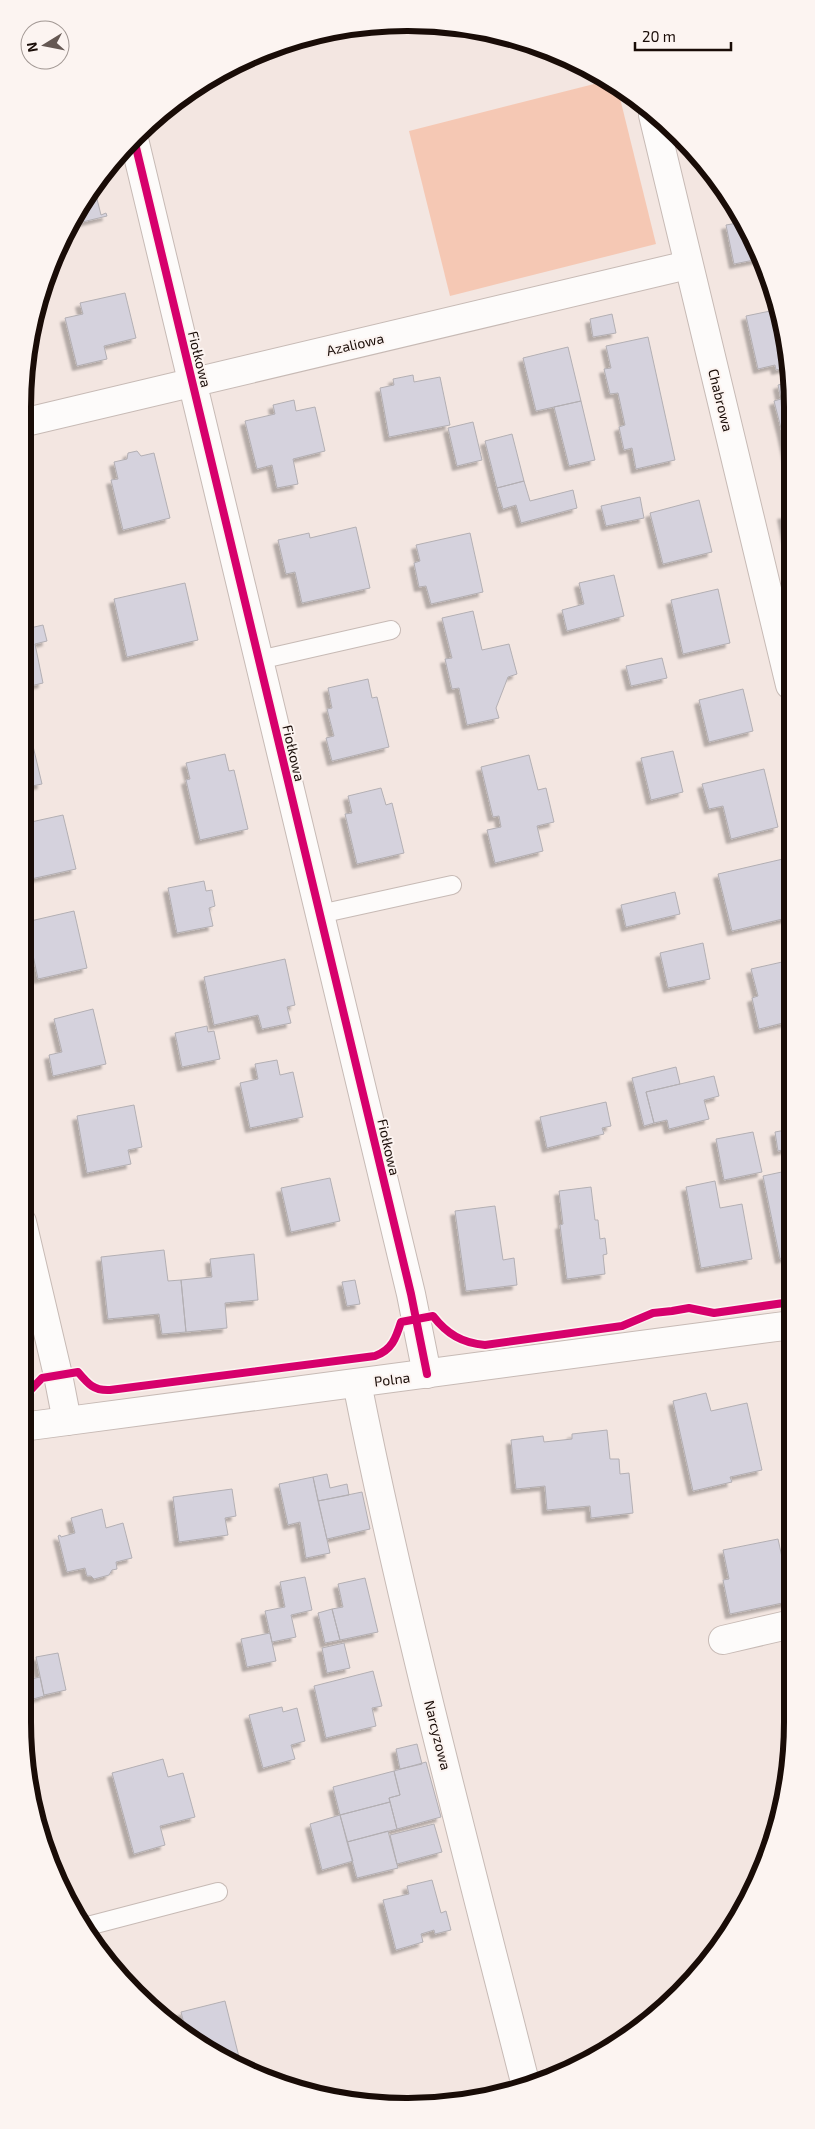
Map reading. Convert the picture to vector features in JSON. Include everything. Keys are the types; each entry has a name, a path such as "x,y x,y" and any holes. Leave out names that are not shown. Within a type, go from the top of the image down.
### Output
{"street":[{"name":"Chabrowa","path":"655,124 784,660"},
{"name":"Fiołkowa","path":"136,147 411,1294 427,1374"},
{"name":"Azaliowa","path":"31,420 688,266"},
{"path":"31,1260 67,1421"},
{"name":"Polna","path":"31,1427 784,1326"},
{"name":"Narcyzowa","path":"357,1383 399,1576 524,2079"},
{"path":"723,1640 784,1626"}],"lane":[{"path":"259,660 391,630"},
{"path":"320,914 452,885"},
{"path":"91,1925 218,1892"}],"shaded area":[{"path":"598,83 620,97 656,244 450,296 409,131"}],"building":[{"path":"96,196 101,215 106,213 107,216 80,223"},
{"path":"735,223 753,260 734,264 726,225"},
{"path":"125,293 136,338 104,346 107,359 77,366 65,318 83,314 80,303"},
{"path":"771,311 777,334 782,369 776,370 775,365 758,369 746,316"},
{"path":"612,314 616,333 593,337 590,319"},
{"path":"648,337 675,460 636,469 632,448 624,450 619,427 625,425 618,393 610,394 604,369 611,368 606,346"},
{"path":"568,347 581,401 536,411 523,358"},
{"path":"413,375 414,382 440,377 450,425 389,437 380,388 394,385 393,379"},
{"path":"783,384 784,432 782,432 774,401 781,399 778,385"},
{"path":"294,400 296,411 315,407 325,451 293,459 298,484 277,488 272,465 257,469 245,421 275,414 273,405"},
{"path":"581,401 595,460 569,466 554,407"},
{"path":"473,422 482,460 457,466 448,428"},
{"path":"512,434 524,481 497,488 485,441"},
{"path":"137,451 141,456 154,453 170,518 123,530 111,480 118,479 114,462 127,459 128,453"},
{"path":"524,481 530,501 573,490 577,508 521,523 516,505 503,509 497,488"},
{"path":"640,497 644,518 606,526 601,506"},
{"path":"699,500 712,552 663,564 650,513"},
{"path":"356,527 370,588 302,603 295,572 286,574 278,540 309,533 310,538"},
{"path":"470,533 483,592 431,604 426,586 419,587 414,563 420,561 416,545"},
{"path":"614,575 624,616 567,631 562,610 584,604 579,583"},
{"path":"185,583 198,640 127,657 114,599"},
{"path":"718,589 730,643 683,654 671,600"},
{"path":"473,611 482,650 509,644 517,674 508,677 496,708 499,718 467,725 459,688 452,689 445,659 452,658 442,618"},
{"path":"43,625 47,641 35,644 43,683 31,686 31,628"},
{"path":"662,658 667,678 631,686 626,666"},
{"path":"368,679 372,698 377,697 389,747 332,761 326,738 334,736 327,709 332,708 328,688"},
{"path":"743,689 753,731 709,742 699,700"},
{"path":"31,738 42,784 31,786"},
{"path":"673,751 683,792 651,800 641,758"},
{"path":"225,754 229,771 234,770 248,829 200,840 186,780 190,779 186,763"},
{"path":"529,755 538,790 546,788 554,822 537,826 543,851 495,863 487,830 501,827 499,816 493,817 481,767"},
{"path":"764,769 778,827 731,839 723,806 709,809 702,784"},
{"path":"381,788 386,805 392,803 404,853 357,864 345,814 352,813 348,796"},
{"path":"63,815 76,869 31,879 31,822"},
{"path":"783,859 784,919 732,931 718,874"},
{"path":"204,881 206,891 212,890 215,906 209,908 213,926 177,933 168,888"},
{"path":"675,892 680,914 626,927 621,905"},
{"path":"74,911 87,968 38,979 31,946 31,921"},
{"path":"703,943 710,979 668,988 660,953"},
{"path":"285,959 295,1005 287,1007 291,1023 262,1029 258,1015 214,1025 204,977"},
{"path":"784,962 784,1023 759,1029 752,998 758,996 751,969"},
{"path":"93,1009 106,1064 53,1076 49,1055 62,1052 54,1019"},
{"path":"207,1026 208,1032 214,1031 220,1059 182,1067 175,1033"},
{"path":"277,1060 280,1075 293,1072 303,1117 250,1128 240,1083 258,1079 255,1064"},
{"path":"676,1067 680,1084 646,1092 654,1123 644,1126 632,1078"},
{"path":"714,1076 719,1096 704,1100 709,1119 669,1129 667,1120 654,1123 646,1092"},
{"path":"606,1102 611,1126 602,1128 604,1134 547,1148 540,1117"},
{"path":"134,1105 142,1147 128,1150 131,1164 87,1173 77,1116"},
{"path":"784,1130 784,1150 778,1151 775,1132"},
{"path":"753,1132 762,1172 724,1180 716,1139"},
{"path":"784,1172 784,1258 780,1259 763,1176"},
{"path":"330,1178 340,1221 291,1232 281,1188"},
{"path":"715,1181 720,1208 742,1204 752,1259 701,1268 686,1187"},
{"path":"591,1187 595,1220 598,1220 600,1239 605,1238 607,1254 603,1255 605,1274 567,1279 560,1225 563,1224 559,1191"},
{"path":"495,1206 503,1260 514,1258 517,1285 466,1291 455,1211"},
{"path":"164,1250 168,1281 181,1280 186,1332 162,1334 159,1314 108,1319 101,1257"},
{"path":"254,1254 258,1300 225,1303 227,1328 186,1332 181,1280 212,1277 210,1259"},
{"path":"355,1280 360,1304 347,1306 342,1282"},
{"path":"706,1393 711,1411 747,1403 762,1470 730,1477 732,1482 693,1491 673,1401"},
{"path":"607,1430 610,1459 619,1459 620,1474 629,1473 633,1513 591,1518 590,1506 547,1510 545,1486 516,1489 511,1440 543,1436 544,1442 572,1439 572,1434"},
{"path":"327,1474 330,1488 347,1484 349,1495 318,1501 313,1477"},
{"path":"313,1477 330,1553 306,1558 300,1522 288,1525 279,1484"},
{"path":"232,1489 236,1516 225,1518 228,1535 179,1542 173,1497"},
{"path":"362,1492 370,1529 327,1539 318,1501"},
{"path":"102,1509 106,1528 123,1523 132,1558 116,1562 117,1569 112,1570 109,1575 94,1579 91,1576 87,1576 85,1568 67,1572 58,1536 60,1535 61,1537 75,1533 71,1518"},
{"path":"778,1539 784,1566 784,1603 730,1614 723,1580 729,1579 723,1550"},
{"path":"305,1577 312,1610 291,1615 296,1637 272,1642 265,1611 285,1607 280,1582"},
{"path":"365,1578 378,1632 340,1640 332,1609 343,1607 338,1584"},
{"path":"332,1609 340,1640 325,1643 318,1613"},
{"path":"270,1633 276,1661 247,1667 241,1639"},
{"path":"344,1643 350,1668 327,1673 322,1648"},
{"path":"58,1653 66,1690 44,1695 36,1657"},
{"path":"373,1671 382,1706 372,1708 376,1726 326,1738 314,1686"},
{"path":"40,1677 44,1696 31,1700 31,1679"},
{"path":"282,1707 283,1712 297,1708 305,1741 291,1745 295,1759 263,1768 249,1715"},
{"path":"417,1744 422,1764 400,1769 396,1749"},
{"path":"163,1759 168,1777 183,1773 195,1817 160,1826 165,1845 134,1854 112,1773"},
{"path":"426,1762 441,1817 397,1829 389,1798 400,1795 394,1771"},
{"path":"394,1771 400,1795 389,1798 390,1802 340,1815 333,1787"},
{"path":"390,1802 397,1829 347,1842 340,1815"},
{"path":"340,1815 353,1861 322,1870 310,1824"},
{"path":"434,1824 442,1852 397,1864 390,1835"},
{"path":"388,1831 398,1868 357,1878 347,1842"},
{"path":"432,1880 441,1913 446,1911 451,1930 435,1934 434,1930 421,1934 423,1942 396,1950 383,1900 409,1894 407,1886"},
{"path":"225,2001 239,2057 219,2047 184,2024 181,2012"}],"cycle path":[{"path":"136,147 411,1294 427,1374"},
{"path":"31,1390 42,1378 78,1372 95,1388 110,1390 375,1356 386,1350 393,1343 401,1322 433,1316 450,1333 462,1340 485,1345 622,1326 653,1313 689,1308 714,1313 784,1303"}]}
